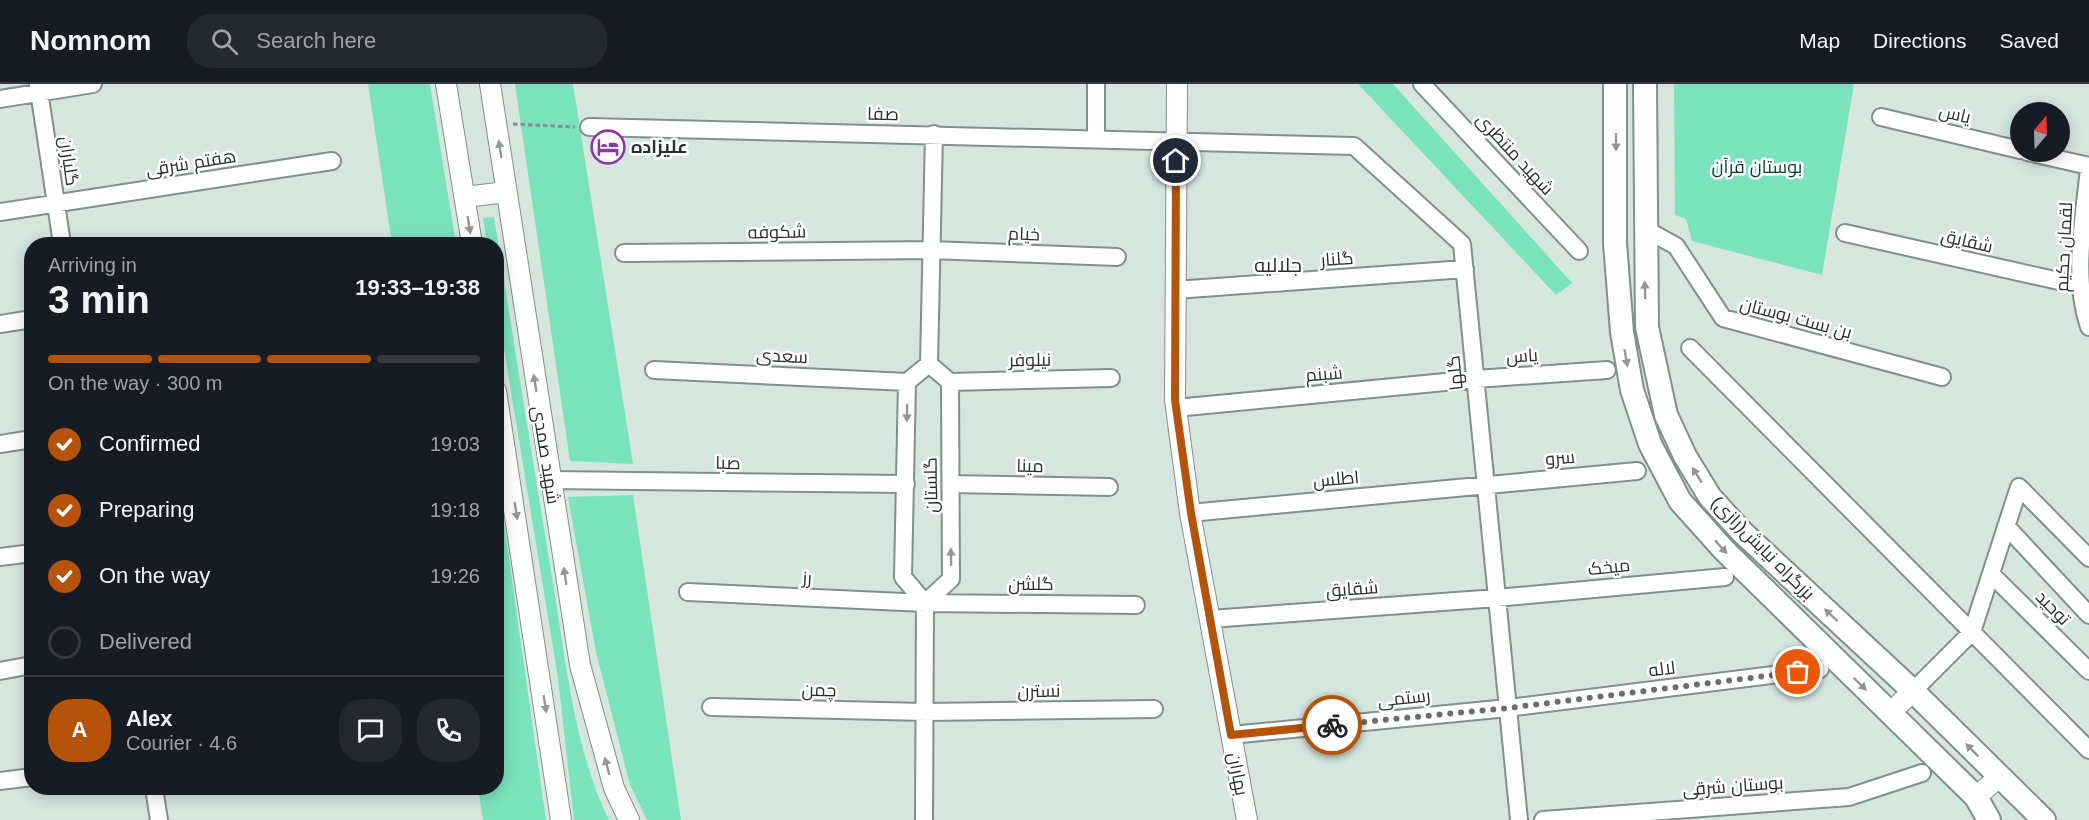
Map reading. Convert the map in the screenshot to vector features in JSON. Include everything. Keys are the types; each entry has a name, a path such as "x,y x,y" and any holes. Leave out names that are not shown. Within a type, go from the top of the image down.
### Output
{"highway":[{"name":"بزرگراه نیایش(رازی)","path":"1615,84 1616,243 1622,332 1632,390 1650,444 1680,501 1724,550 1976,797 1989,820"},
{"name":"بزرگراه نیایش(رازی)","path":"1645,84 1647,327 1666,415 1685,456 1710,497 1742,532 1913,692 2044,820"}],"main road":[{"path":"446,84 471,237"},
{"name":"شهید صمدی","path":"490,84 580,664 614,788 629,820"},
{"name":"بهاران","path":"1177,84 1176,408 1191,513 1247,820"},
{"path":"465,197 506,192"},
{"path":"504,478 561,820"},
{"path":"1890,713 1913,692"},
{"path":"1976,797 1999,777"}],"street":[{"path":"0,99 38,88 93,84"},
{"path":"1096,84 1096,138"},
{"name":"شهید منتظری","path":"1422,84 1579,251"},
{"name":"گلباران","path":"38,88 61,237"},
{"name":"یاس","path":"1881,117 2010,148"},
{"name":"صفا","path":"589,127 1176,140"},
{"path":"908,382 928,364 934,134"},
{"name":"گلها","path":"1176,140 1354,146 1462,244 1519,820"},
{"name":"هفتم شرقی","path":"0,212 332,161"},
{"path":"2068,162 2089,167"},
{"name":"لقمان حکیم","path":"2089,167 2085,262 2081,286 2081,304 2089,327"},
{"name":"بن بست بوستان","path":"1645,229 1676,246 1723,318 1942,377"},
{"name":"شقایق","path":"1845,233 2081,286"},
{"name":"شکوفه","path":"624,253 930,250"},
{"name":"خیام","path":"930,250 1117,257"},
{"name":"گلنار","path":"1175,290 1465,269"},
{"path":"0,324 24,320"},
{"path":"1690,348 2089,750"},
{"path":"928,364 950,382"},
{"name":"سعدی","path":"654,370 908,382"},
{"name":"یاس","path":"1476,379 1607,370"},
{"name":"نیلوفر","path":"950,382 1111,378"},
{"name":"شبنم","path":"1176,408 1476,379"},
{"name":"گلستان","path":"908,382 903,577 925,603 951,579 950,382"},
{"path":"0,444 24,440"},
{"name":"سرو","path":"1486,484 1637,471"},
{"name":"صبا","path":"550,480 906,484"},
{"name":"مینا","path":"951,484 1109,487"},
{"name":"اطلس","path":"1191,513 1486,484"},
{"path":"1913,692 1972,632 2019,487 2089,558"},
{"path":"2006,526 2089,615"},
{"path":"0,557 24,554"},
{"name":"توحید","path":"1990,574 2089,671"},
{"name":"میخک","path":"1497,598 1725,577"},
{"name":"رز","path":"688,592 925,603"},
{"name":"شقایق","path":"1210,619 1497,598"},
{"path":"924,820 925,603"},
{"name":"گلشن","path":"925,603 1136,604"},
{"path":"0,671 24,666"},
{"name":"لاله","path":"1508,708 1820,669"},
{"name":"چمن","path":"711,706 926,712"},
{"name":"رستمی","path":"1231,735 1508,708"},
{"name":"نسترن","path":"926,712 1154,709"},
{"name":"بوستان شرقی","path":"1543,820 1849,797 1922,773"},
{"path":"0,782 24,778"},
{"path":"155,795 159,820"}],"path":[{"path":"496,124 589,127"}],"green space":[{"path":"368,84 430,84 455,237 391,237"},
{"path":"515,84 573,84 633,464 570,461"},
{"path":"1358,84 1393,84 1572,283 1556,295"},
{"name":"بوستان قرآن","path":"1674,84 1854,84 1822,275 1692,241 1686,219 1675,215"},
{"path":"494,217 497,237 486,237 483,218"},
{"path":"504,279 572,701 587,763 609,820 574,820 558,678 504,349"},
{"path":"633,495 681,820 647,820 630,785 596,652 568,497"},
{"path":"504,523 546,820 483,820 479,795 504,795"}],"way so far":[{"path":"1332,725 1508,708 1798,672"}],"place":[{"name":"علیزاده","path":"608,147"}],"district":[{"name":"جلالیه","path":"1278,265"}],"route":[{"path":"1176,161 1175,400 1191,513 1231,735 1332,725"}]}
